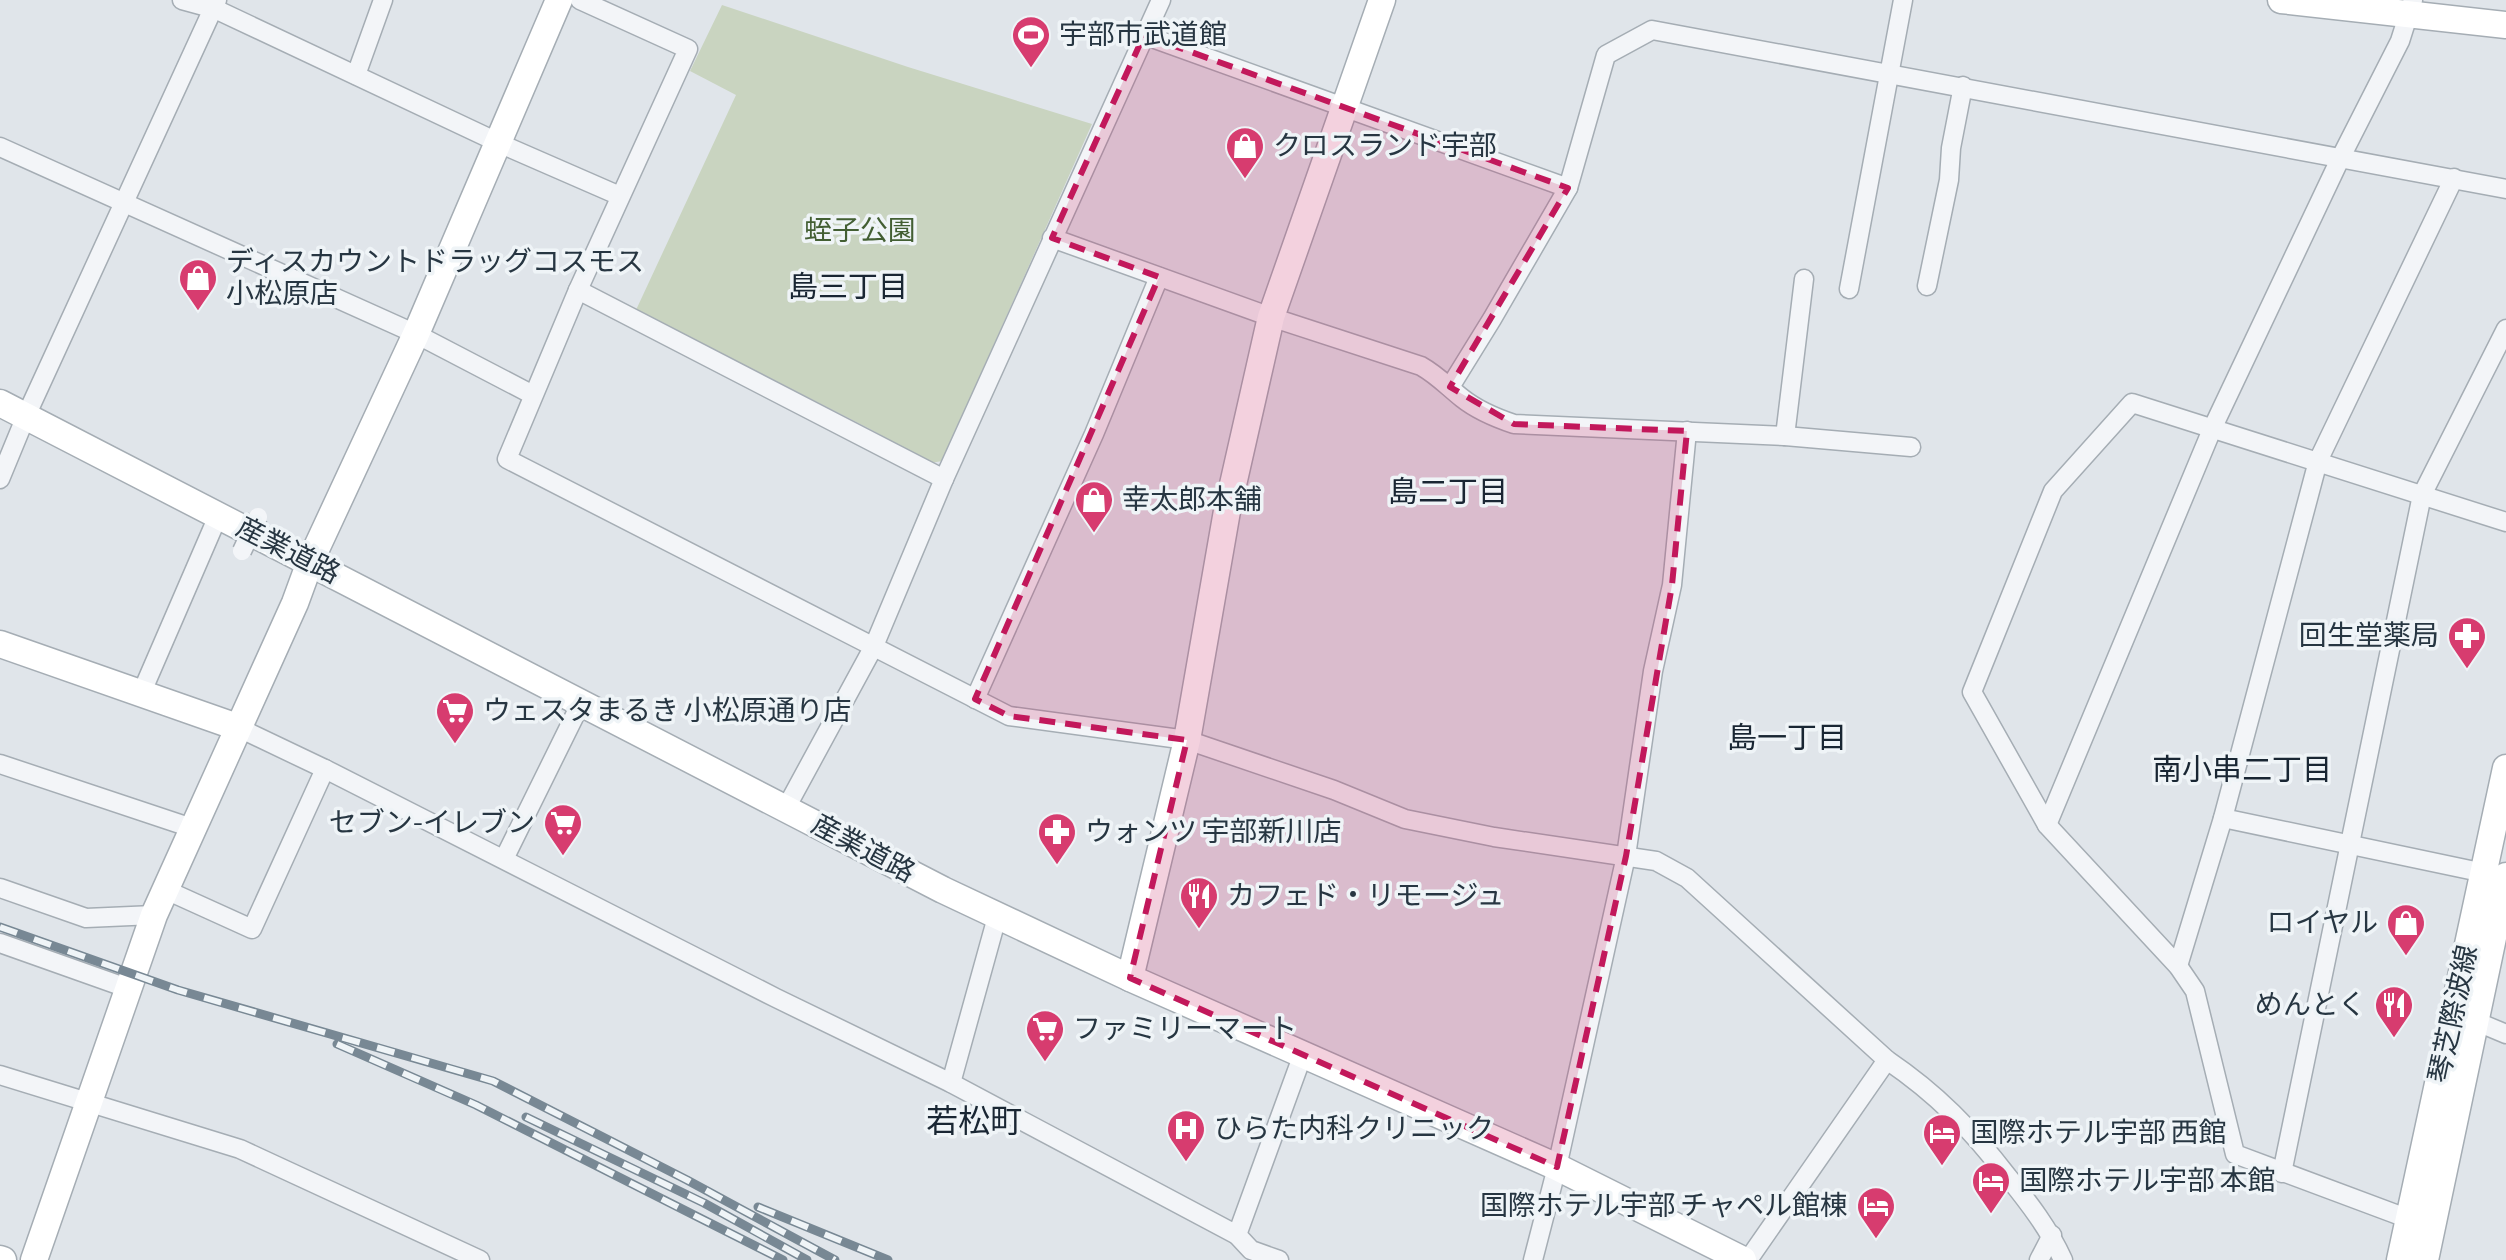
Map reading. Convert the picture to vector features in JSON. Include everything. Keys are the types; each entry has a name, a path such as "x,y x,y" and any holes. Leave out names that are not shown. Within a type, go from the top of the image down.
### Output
{"street":[{"path":"182,0 216,5 498,143 620,196"},
{"path":"356,75 383,0"},
{"path":"34,1260 154,915 295,603 310,562 416,334 559,0"},
{"path":"580,0 688,49 578,290 507,459 1009,716 1187,740 1334,790 1405,819 1494,837 1656,861 1687,878 1887,1060 1923,1084 1953,1111 2052,1235 2063,1260"},
{"path":"786,808 874,646 944,479 1161,0"},
{"path":"1130,978 1187,740 1227,511 1271,317 1382,0"},
{"path":"1849,289 1903,0"},
{"path":"2281,0 2412,7 2506,25"},
{"path":"0,479 123,202 216,5"},
{"path":"2047,825 2213,427 2341,157 2400,41 2412,7"},
{"path":"1450,387 1568,188 1606,55 1652,30 2506,189"},
{"path":"1144,35 1568,188"},
{"path":"1927,286 1949,180 1951,148 1963,86"},
{"path":"0,147 416,334 533,395"},
{"path":"2178,966 2223,818 2318,461 2454,178"},
{"path":"1052,238 1271,317 1421,366 1440,376 1464,399 1514,424 1785,436 1911,447"},
{"path":"975,699 1094,434 1159,277"},
{"path":"1785,436 1804,279"},
{"path":"578,290 944,479"},
{"path":"2282,1173 2422,495 2506,329"},
{"name":"産業道路","path":"0,403 580,705 997,917 1557,1167 1706,1251 1745,1260"},
{"path":"2420,1223 2235,1154 2195,991 2178,966 2047,825 1972,692 2053,491 2132,403 2506,522"},
{"path":"1533,1260 1557,1167 1626,856 1653,671 1672,585 1687,431"},
{"path":"141,694 218,516"},
{"path":"242,551 258,517"},
{"path":"0,644 237,727 325,769 776,998 951,1083 1237,1235 1251,1250 1279,1260"},
{"path":"504,859 580,705"},
{"path":"0,764 192,828"},
{"name":"琴芝際波線","path":"2400,1260 2420,1223 2475,1021 2499,875 2506,768"},
{"path":"166,890 252,929 325,769"},
{"path":"2223,818 2499,875"},
{"path":"0,888 86,918 154,915"},
{"path":"951,1083 997,917"},
{"name":"琴芝際波線","path":"2425,1260 2420,1223 2490,938"},
{"path":"0,943 127,988"},
{"path":"2475,1021 2506,1034"},
{"path":"1237,1235 1303,1054"},
{"path":"1745,1260 1887,1060"},
{"path":"0,1075 240,1149 480,1260"},
{"path":"2039,1260 2052,1235"}],"highlighted area":[{"path":"1144,35 1568,188 1450,387 1514,424 1687,431 1672,585 1626,856 1557,1167 1130,978 1187,740 1009,716 975,699 1159,277 1052,238"}],"green space":[{"name":"蛭子公園","path":"722,5 1092,124 942,461 931,463 636,310 736,95 690,71"}],"railway":[{"path":"0,927 178,990 493,1081 835,1260"},
{"path":"337,1044 476,1105 783,1260"},
{"path":"526,1117 704,1203 807,1260"},
{"path":"758,1207 888,1260"}],"place":[{"name":"宇部市武道館","path":"1031,69"},
{"name":"クロスランド宇部","path":"1245,180"},
{"name":"ディスカウントドラッグコスモス 小松原店","path":"198,312"},
{"name":"幸太郎本舗","path":"1094,534"},
{"name":"回生堂薬局","path":"2467,670"},
{"name":"ウェスタまるき 小松原通り店","path":"455,745"},
{"name":"セブン-イレブン","path":"563,857"},
{"name":"ウォンツ 宇部新川店","path":"1057,866"},
{"name":"カフェド・リモージュ","path":"1199,930"},
{"name":"ロイヤル","path":"2406,957"},
{"name":"めんとく","path":"2394,1039"},
{"name":"ファミリーマート","path":"1045,1063"},
{"name":"ひらた内科クリニック","path":"1186,1163"},
{"name":"国際ホテル宇部 西館","path":"1942,1167"},
{"name":"国際ホテル宇部 本館","path":"1991,1215"},
{"name":"国際ホテル宇部 チャペル館棟","path":"1876,1240"}],"district":[{"name":"島三丁目","path":"848,288"},
{"name":"島二丁目","path":"1448,493"},
{"name":"島一丁目","path":"1787,739"},
{"name":"南小串二丁目","path":"2242,771"},
{"name":"若松町","path":"974,1122"}]}
